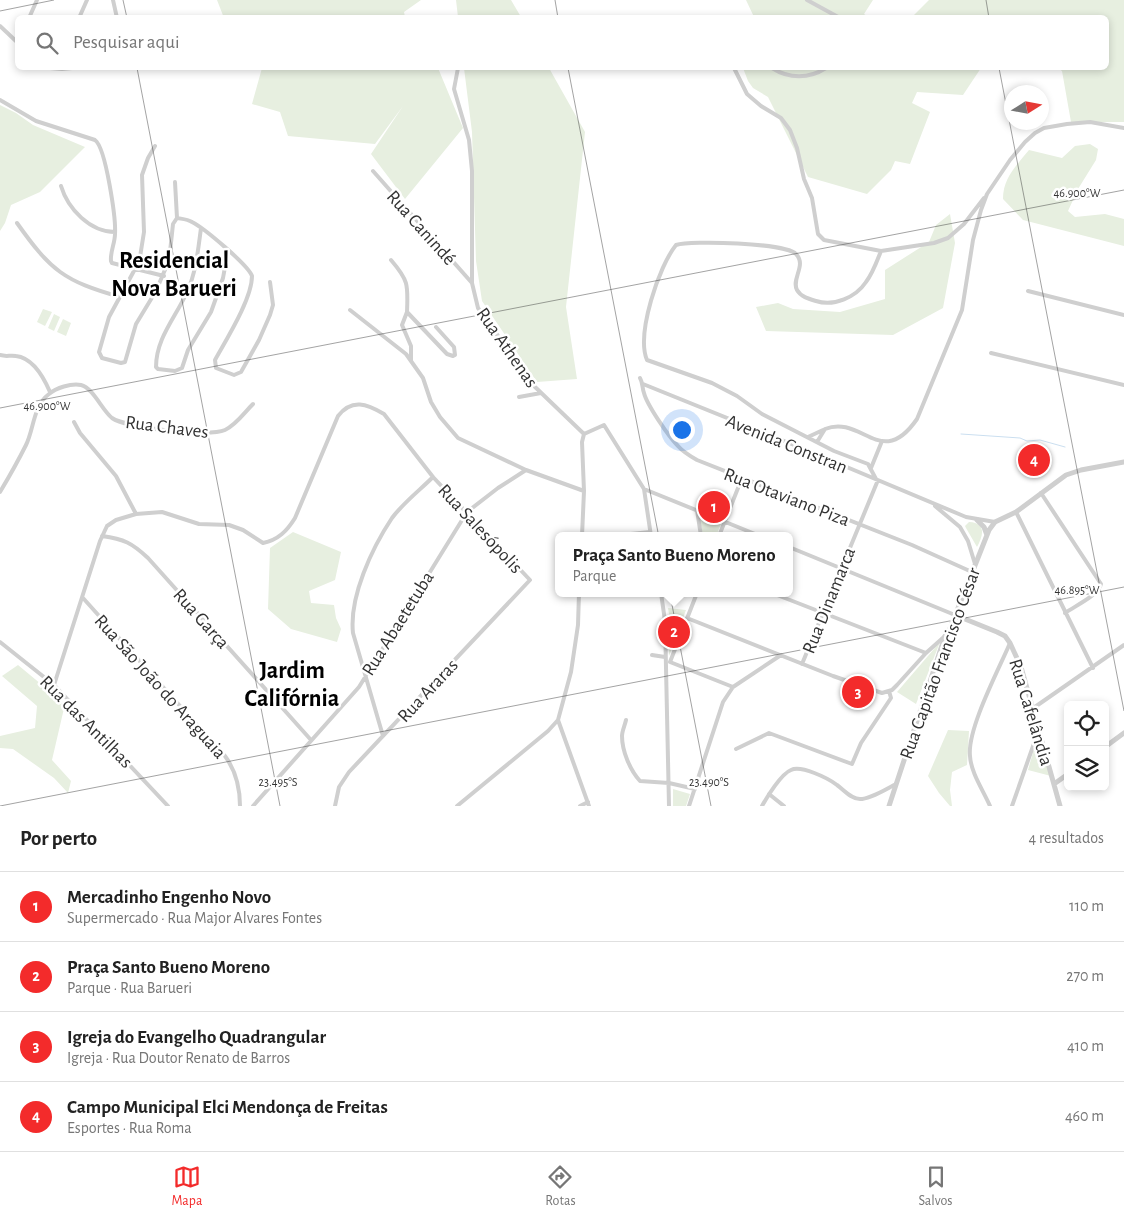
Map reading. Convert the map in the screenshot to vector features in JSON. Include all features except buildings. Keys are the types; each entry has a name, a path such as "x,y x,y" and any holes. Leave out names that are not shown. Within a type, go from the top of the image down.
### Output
{"street":[{"path":"30,15 37,0"},
{"path":"80,15 87,0"},
{"path":"113,0 116,15"},
{"path":"807,0 834,15"},
{"path":"0,26 15,40"},
{"name":"Rua Athenas","path":"458,70 454,89 469,140 472,171 472,283 478,308 512,357 541,393 584,434"},
{"path":"735,70 747,94 761,106 781,118 790,130 797,148 804,179 812,198 818,234 821,238 830,242 881,251 934,243 948,238 964,224 1010,160 1034,133 1044,128 1090,122 1124,128"},
{"path":"775,70 781,74 798,77 808,76 822,70"},
{"path":"0,100 36,121 96,140 100,143 114,214 115,232 111,261 112,263 164,276"},
{"path":"155,146 142,175 144,232 140,257 108,317 99,352 102,358 123,363 126,360 136,324 164,276 170,252 173,224 176,218 175,182"},
{"name":"Rua Canindé","path":"373,170 472,283"},
{"path":"61,186 63,194 80,216 98,229 115,232"},
{"path":"871,468 882,442 898,439 918,419 962,310 974,240 987,194"},
{"path":"176,218 191,221 201,228 218,240 250,270 252,280 234,326 215,360 216,368 234,375 241,372 259,340 270,315 273,305 270,282"},
{"path":"17,223 40,254 58,272 92,289 120,297"},
{"path":"201,228 194,273 188,291 161,338 156,367 158,369 174,372 182,368 188,350 211,312 223,278 228,251"},
{"path":"877,480 868,464 808,438 762,414 737,396 712,383 647,360 643,346 649,304 668,254 676,245 682,243 754,244 791,250 797,254 800,260 796,286 798,292 805,297 822,303 838,301 853,295 866,282 881,251"},
{"path":"391,260 404,274 406,280 407,312 402,325 411,346 411,360"},
{"path":"1028,291 1124,315"},
{"path":"350,310 411,360 422,378 431,402 449,430 465,442 526,470 584,491"},
{"path":"407,312 447,354 454,356 456,353 454,347 436,327"},
{"path":"991,353 1124,385"},
{"path":"0,355 5,357 16,356 30,362 44,377 50,392 39,406 26,444 0,492"},
{"name":"Rua Otaviano Piza","path":"640,378 646,399 678,447 697,460 912,545 972,572"},
{"name":"Avenida Constran","path":"643,384 966,517 995,522"},
{"name":"Rua Chaves","path":"50,392 64,387 81,385 86,387 114,420 137,426 203,434 225,430 234,424 253,404"},
{"path":"519,397 541,393"},
{"name":"Rua Salesópolis","path":"102,536 106,526 111,523 136,514 162,512 199,524 229,525 243,530 264,543 275,539 288,528 295,518 338,416 350,406 364,405 384,414 433,477 530,580"},
{"path":"74,422 80,433 116,476 136,514"},
{"path":"582,532 584,491 582,442 584,434 604,424 644,489 651,532"},
{"name":"Avenida Constran","path":"817,442 825,429 833,426 843,426 882,442"},
{"path":"808,438 825,429"},
{"path":"995,522 1016,512 1072,472 1124,462"},
{"name":"Rua Abaetetuba","path":"253,806 358,687 467,512 498,488 526,470"},
{"path":"383,736 353,633 352,619 355,603 366,569 392,518 433,477"},
{"path":"721,532 742,478"},
{"name":"Rua Dinamarca","path":"802,664 877,480"},
{"path":"644,489 751,532"},
{"path":"1041,493 1101,584 1100,589 1065,612"},
{"name":"Avenida Constran","path":"931,503 960,527 968,541 975,564"},
{"path":"697,510 700,532"},
{"path":"1016,512 1093,668"},
{"path":"960,527 961,522 966,517"},
{"path":"977,520 984,527 987,536"},
{"name":"Rua Capitão Francisco César","path":"889,806 945,636 989,530 995,522"},
{"path":"54,685 102,536"},
{"name":"Rua Garça","path":"102,536 122,539 148,558 311,740"},
{"path":"793,550 955,615"},
{"name":"Rua Araras","path":"335,806 339,787 345,776 530,580"},
{"path":"457,806 548,731 558,720 572,663 578,625 580,597"},
{"path":"662,597 665,621 665,657 668,663 733,686"},
{"path":"669,806 668,663 696,597"},
{"path":"782,597 926,653"},
{"name":"Rua São João do Araguaia","path":"82,598 225,756 232,766 237,780 240,806"},
{"name":"Rua Cafelândia","path":"955,615 1005,636 1010,643 1020,667 1060,806"},
{"path":"688,618 878,692 889,691 945,636"},
{"name":"Rua das Antilhas","path":"0,642 54,685 168,806"},
{"path":"990,806 971,764 970,744 977,719 1010,643"},
{"path":"1032,709 1124,645"},
{"path":"652,655 665,657"},
{"path":"690,806 723,702 733,686 781,655"},
{"path":"736,749 770,733 852,764 861,743 891,698 889,691"},
{"path":"558,720 589,804 580,806"},
{"path":"626,720 622,735 623,744 630,767 640,781 668,783 695,789"},
{"path":"1012,806 1038,732"},
{"path":"1106,746 1124,733"},
{"path":"762,806 769,794 792,769 812,772 829,779 853,797 860,799 896,784"},
{"path":"1054,784 1064,777"},
{"path":"769,794 784,806"}],"green space":[{"path":"217,0 421,0 404,12 405,15 223,15"},
{"path":"456,0 511,0 520,15 458,15"},
{"path":"746,0 873,0 864,14 866,15 753,15"},
{"path":"929,0 1124,0 1124,122 1071,122 1061,70 1109,70 1109,15 914,15"},
{"path":"261,70 439,70 463,128 405,199 371,154 403,106 375,144 288,136 280,112 252,104"},
{"path":"464,70 550,70 585,132 566,307 577,379 537,382 482,301 476,261 472,132"},
{"path":"744,70 980,70 963,95 917,92 912,103 930,112 910,164 895,161 891,170 867,194 808,177 768,97 753,88"},
{"path":"0,105 33,125 85,147 40,192 11,205 0,231"},
{"path":"1090,144 1098,149 1096,160 1078,189 1068,211 1075,217 1105,214 1124,219 1124,246 1023,220 1003,199 1008,178 1029,150 1062,158 1075,146"},
{"path":"950,214 955,243 943,308 893,335 766,331 756,307 778,303 793,309 840,312 885,299 885,270 929,242 936,225"},
{"path":"43,309 52,312 45,326 37,322"},
{"path":"54,314 60,317 54,331 48,328"},
{"path":"63,319 71,323 66,336 57,332"},
{"path":"1043,449 1048,464 1024,471 1020,456"},
{"path":"699,515 721,524 718,532 702,532"},
{"path":"969,522 981,527 982,535 977,547 965,526"},
{"path":"293,532 341,552 335,580 309,591 311,603 334,605 336,618 341,629 337,642 291,629 268,609 270,548"},
{"path":"668,608 686,610 669,656 670,620"},
{"path":"940,642 916,704 897,692"},
{"path":"18,665 65,704 52,760 71,781 68,793 54,778 13,749 0,748 0,736 35,728 37,706 2,676"},
{"path":"948,730 969,731 967,765 952,772 950,790 952,806 939,793 928,776"},
{"path":"1038,735 1051,776 1028,770"},
{"path":"673,789 690,794 686,806 673,806"}],"waterway":[{"path":"961,434 1020,438 1027,441 1040,440 1065,447"}],"place":[{"name":"Campo Municipal Elci Mendonça de Freitas","path":"1034,460"},
{"name":"Mercadinho Engenho Novo","path":"714,507"},
{"name":"Praça Santo Bueno Moreno","path":"674,632"},
{"name":"Igreja do Evangelho Quadrangular","path":"858,692"}],"district":[{"name":"Residencial Nova Barueri","path":"174,274"},
{"name":"Jardim Califórnia","path":"292,684"}]}
